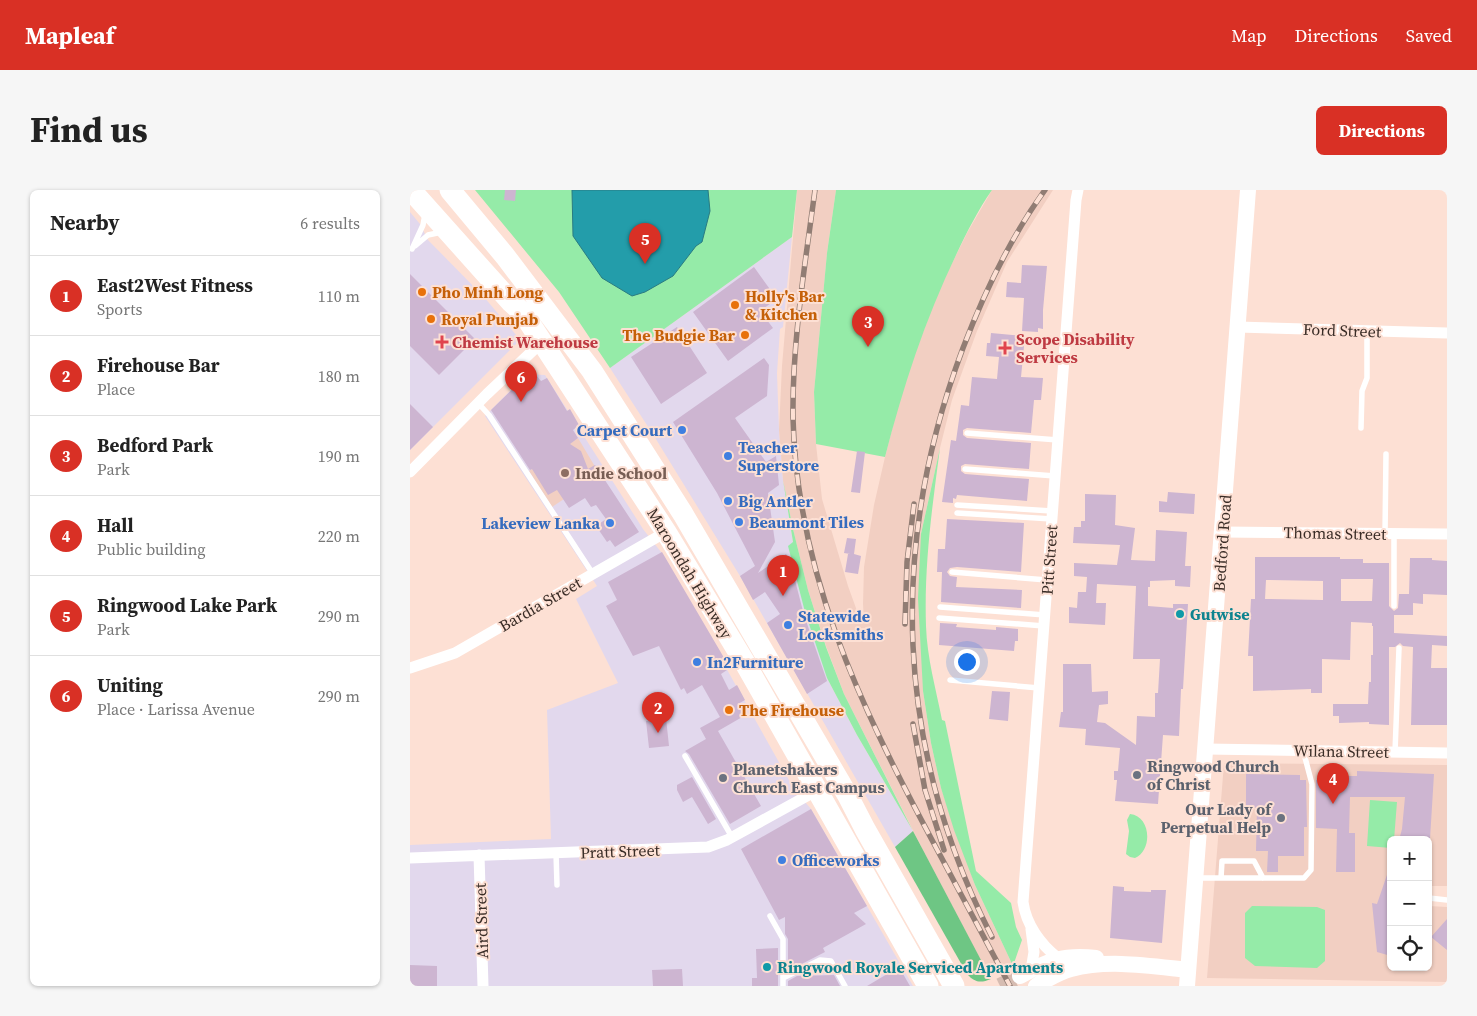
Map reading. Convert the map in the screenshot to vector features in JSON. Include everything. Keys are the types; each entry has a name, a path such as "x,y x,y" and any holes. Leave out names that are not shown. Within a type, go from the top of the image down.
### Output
{"highway":[{"name":"Maroondah Highway","path":"450,190 505,256 592,371 650,461 781,679 954,986"},
{"name":"Maroondah Highway","path":"417,198 523,313 666,532 760,691 928,986"},
{"path":"447,231 468,211"},
{"path":"760,691 781,679"}],"main road":[{"name":"Bedford Road","path":"1188,978 1248,190"},
{"path":"1025,973 1058,958 1077,956 1095,958 1188,978"},
{"path":"1036,986 1069,969 1117,964"}],"street":[{"name":"Pitt Street","path":"1058,958 1052,954 1031,929 1026,919 1023,902 1078,190"},
{"path":"1447,321 1447,333"},
{"name":"Ford Street","path":"1238,327 1447,333"},
{"path":"410,472 542,341 560,329"},
{"name":"Bardia Street","path":"410,668 455,653 666,532"},
{"name":"Thomas Street","path":"1223,532 1447,534"},
{"name":"Wilana Street","path":"1206,749 1447,752"},
{"name":"Pratt Street","path":"410,858 708,847 732,838 816,791"},
{"name":"Aird Street","path":"479,855 482,986"},
{"name":"Pitt Street","path":"1025,973 1034,952 1031,929"}],"lane":[{"path":"417,198 425,219 412,249 420,240 428,235 447,231"},
{"path":"1361,428 1362,391 1367,378 1367,331"},
{"path":"478,403 489,415 593,574"},
{"path":"967,433 1058,440"},
{"path":"1386,454 1394,606"},
{"path":"965,469 1055,476"},
{"path":"956,505 1052,515"},
{"path":"957,512 1052,515"},
{"path":"952,572 1047,580"},
{"path":"940,607 1044,620"},
{"path":"939,618 1044,620"},
{"path":"1395,752 1399,648"},
{"path":"950,680 1039,688"},
{"path":"1196,878 1304,878 1311,870 1312,784 1303,750"},
{"path":"685,756 732,838"},
{"path":"556,853 557,885"},
{"path":"1221,878 1222,861 1254,861 1263,878"},
{"path":"1432,898 1447,900"},
{"path":"770,916 783,939 784,986"},
{"path":"783,978 820,960 831,961 845,986"}],"shaded area":[{"path":"797,190 836,190 827,253 814,392 816,444 822,499 848,586 861,622 864,621 864,567 874,505 885,457 904,383 938,292 967,233 992,190 1053,190 1007,262 977,331 952,400 921,534 923,691 931,743 941,788 975,885 1013,966 989,976 844,694 808,590 793,529 783,480 779,430 782,366"},
{"path":"410,212 420,224 428,240 484,297 517,336 517,343 410,450"},
{"path":"792,237 783,327 780,329 777,373 783,480 793,543 827,678 857,735 913,831 895,847 740,576 610,368"},
{"path":"527,374 545,375 643,529 661,552 794,789 811,809 913,986 410,986 410,845 551,839 547,710 618,683 576,599 597,586 485,416"},
{"name":"Indie School","path":"578,438 600,475 552,507 529,471"},
{"path":"1224,763 1447,765 1447,886 1432,886 1432,836 1387,836 1387,971 1432,971 1432,906 1447,907 1447,982 1207,978"}],"green space":[{"path":"475,190 797,190 792,237 610,368 559,292"},
{"path":"836,190 992,190 977,213 945,278 907,379 885,457 816,444 814,392 827,253"},
{"path":"940,448 927,559 926,626 928,650 942,720 945,721 976,871 1011,903 1016,927 1022,940 1013,966 975,885 954,830 941,788 931,743 923,691 918,598 921,534"},
{"path":"783,480 808,590 826,647 844,694 913,831 857,735 827,678 805,612 788,546 793,542"},
{"path":"1370,800 1397,802 1394,836 1387,836 1387,848 1367,846"},
{"path":"1130,814 1137,816 1142,821 1146,827 1147,834 1145,848 1135,858 1126,854 1129,831 1127,820"},
{"path":"913,831 991,979 978,981 967,974 895,847"},
{"path":"1252,906 1317,907 1325,910 1325,961 1317,968 1255,966 1245,958 1245,913"}],"water":[{"path":"572,190 708,190 710,211 702,242 696,246 673,276 645,292 632,296 602,278 573,236"}],"building":[{"path":"505,190 516,190 515,201 504,200"},
{"path":"1022,265 1047,266 1043,329 1038,328 1038,332 1022,331 1024,298 1006,297 1007,282 1021,283"},
{"name":"Holly's Bar & Kitchen","path":"754,267 777,299 760,311 773,328 728,361 693,312"},
{"path":"410,274 475,339 439,375 410,346"},
{"path":"677,327 707,373 661,404 631,357"},
{"path":"991,333 1025,336 1021,377 1043,378 1041,400 1034,400 1031,433 967,428 963,430 963,435 967,438 1031,443 1029,469 965,464 961,466 961,471 965,474 1029,479 1027,501 957,495 956,499 953,498 953,503 942,502 951,440 956,441 961,405 969,406 972,377 997,379 999,357 986,356 987,343 990,343"},
{"path":"764,358 769,365 767,396 735,418 766,462 776,456 779,485 768,493 775,542 758,573 786,554 790,561 804,615 827,681 807,694 767,623 780,614 765,592 753,600 740,576 755,566 717,493 673,422"},
{"path":"527,375 536,375 541,381 547,378 567,411 570,409 579,425 573,430 578,438 570,444 581,451 588,469 595,465 639,532 615,547 610,540 607,542 596,526 606,519 596,505 591,507 585,498 569,508 557,490 548,495 491,410"},
{"path":"410,404 433,427 410,450"},
{"path":"857,451 865,452 860,493 851,492"},
{"path":"1168,492 1195,494 1194,514 1159,512 1159,501 1167,502"},
{"path":"1085,494 1116,495 1115,525 1135,528 1131,560 1155,561 1156,530 1187,532 1185,566 1191,566 1190,587 1175,586 1175,580 1150,581 1150,587 1148,587 1148,606 1173,608 1173,604 1188,604 1179,736 1163,735 1158,804 1115,801 1117,780 1114,780 1114,771 1118,771 1120,748 1085,745 1086,729 1059,727 1061,712 1063,712 1063,664 1091,664 1092,692 1108,691 1108,704 1099,705 1097,722 1105,723 1136,745 1137,716 1155,717 1155,693 1158,693 1160,659 1133,659 1136,586 1097,584 1096,603 1106,603 1105,625 1069,623 1069,607 1077,608 1078,592 1086,592 1087,577 1074,576 1074,563 1117,565 1120,545 1073,543 1074,527 1081,527 1081,521 1085,521"},
{"path":"947,519 1024,523 1021,572 957,567 950,568 947,572 950,576 957,577 956,587 1022,590 1021,608 941,602 942,572 937,572 938,549 945,549"},
{"path":"847,538 856,539 854,554 861,556 858,574 845,572 848,554 850,554 844,553"},
{"path":"662,552 730,668 721,674 729,690 737,685 745,700 738,704 744,716 718,731 761,806 730,824 689,754 685,751 706,739 700,728 720,717 702,685 687,694 684,688 681,690 659,646 633,656 606,606 617,600 608,582"},
{"path":"1255,557 1340,557 1340,559 1363,559 1363,563 1389,563 1389,606 1394,611 1398,608 1399,594 1409,594 1410,558 1432,558 1432,560 1447,561 1447,595 1423,594 1423,604 1413,603 1413,615 1394,615 1394,633 1447,636 1447,646 1432,645 1431,668 1447,668 1447,725 1411,725 1413,647 1403,646 1400,643 1395,647 1389,647 1389,725 1369,724 1369,722 1339,723 1339,716 1333,716 1333,704 1368,704 1369,682 1371,682 1371,655 1373,655 1372,623 1351,622 1350,660 1322,659 1322,693 1311,693 1311,689 1253,691 1253,656 1248,656 1251,599 1255,599","holes":["1341,579 1373,579 1372,601 1341,601","1266,580 1323,581 1323,600 1265,599"]},
{"path":"940,623 957,624 956,627 996,630 996,627 1018,629 1018,641 1015,641 1014,651 939,645"},
{"path":"992,691 1010,692 1008,721 989,719"},
{"path":"666,718 669,746 649,748 646,721"},
{"path":"1357,771 1434,774 1430,836 1400,836 1405,797 1350,797 1349,833 1355,833 1355,872 1336,872 1337,829 1316,828 1316,780 1330,780 1330,776 1357,776"},
{"name":"Our Lady of Perpetual Help","path":"1246,774 1300,775 1300,780 1306,780 1307,827 1304,827 1304,856 1278,856 1278,872 1267,872 1268,851 1256,851 1257,808 1246,808"},
{"path":"692,777 716,819 708,824 692,797 683,802 677,790 677,785"},
{"path":"811,809 867,906 854,913 866,924 823,948 825,952 788,971 788,939 785,934 785,917 779,920 741,849"},
{"path":"1387,875 1387,955 1377,952 1372,903 1377,904"},
{"path":"1113,886 1124,887 1124,891 1151,892 1151,890 1166,890 1162,943 1110,938"},
{"path":"1447,919 1447,950 1432,936"},
{"name":"Ringwood Royale Serviced Apartments","path":"778,948 778,986 752,986 752,978 757,978 756,949"},
{"path":"410,965 437,966 437,986 410,986"},
{"path":"899,967 910,986 867,986"},
{"path":"682,969 683,986 653,986 652,970"},
{"path":"834,975 840,986 788,986 788,981 797,976"}],"tunnel":[{"path":"1000,986 1020,976"}],"railway":[{"path":"815,190 800,304 793,389 797,475 806,531 837,637 857,688 906,790 1010,986"},
{"path":"992,937 960,865 936,793 920,720 913,646 914,572 922,497 939,423 963,348 999,266 1020,227 1045,190"},
{"path":"905,624 907,562 914,504"},
{"path":"913,724 925,790 944,850"}],"place":[{"name":"Ringwood Lake Park","path":"645,264"},
{"name":"Pho Minh Long","path":"422,292"},
{"name":"Holly's Bar & Kitchen","path":"735,305"},
{"name":"Royal Punjab","path":"431,319"},
{"name":"The Budgie Bar","path":"745,335"},
{"name":"Chemist Warehouse","path":"442,342"},
{"name":"Bedford Park","path":"868,347"},
{"name":"Scope Disability Services","path":"1005,348"},
{"name":"Uniting","path":"521,402"},
{"name":"Carpet Court","path":"682,430"},
{"name":"Teacher Superstore","path":"728,456"},
{"name":"Indie School","path":"565,473"},
{"name":"Big Antler","path":"728,501"},
{"name":"Beaumont Tiles","path":"739,522"},
{"name":"Lakeview Lanka","path":"610,523"},
{"name":"East2West Fitness","path":"783,596"},
{"name":"Gutwise","path":"1180,614"},
{"name":"Statewide Locksmiths","path":"788,625"},
{"name":"In2Furniture","path":"697,662"},
{"name":"The Firehouse","path":"729,710"},
{"name":"Firehouse Bar","path":"658,733"},
{"name":"Ringwood Church of Christ","path":"1137,775"},
{"name":"Planetshakers Church East Campus","path":"723,778"},
{"name":"Hall","path":"1333,804"},
{"name":"Our Lady of Perpetual Help","path":"1281,818"},
{"name":"Officeworks","path":"782,860"},
{"name":"Ringwood Royale Serviced Apartments","path":"767,967"}]}
